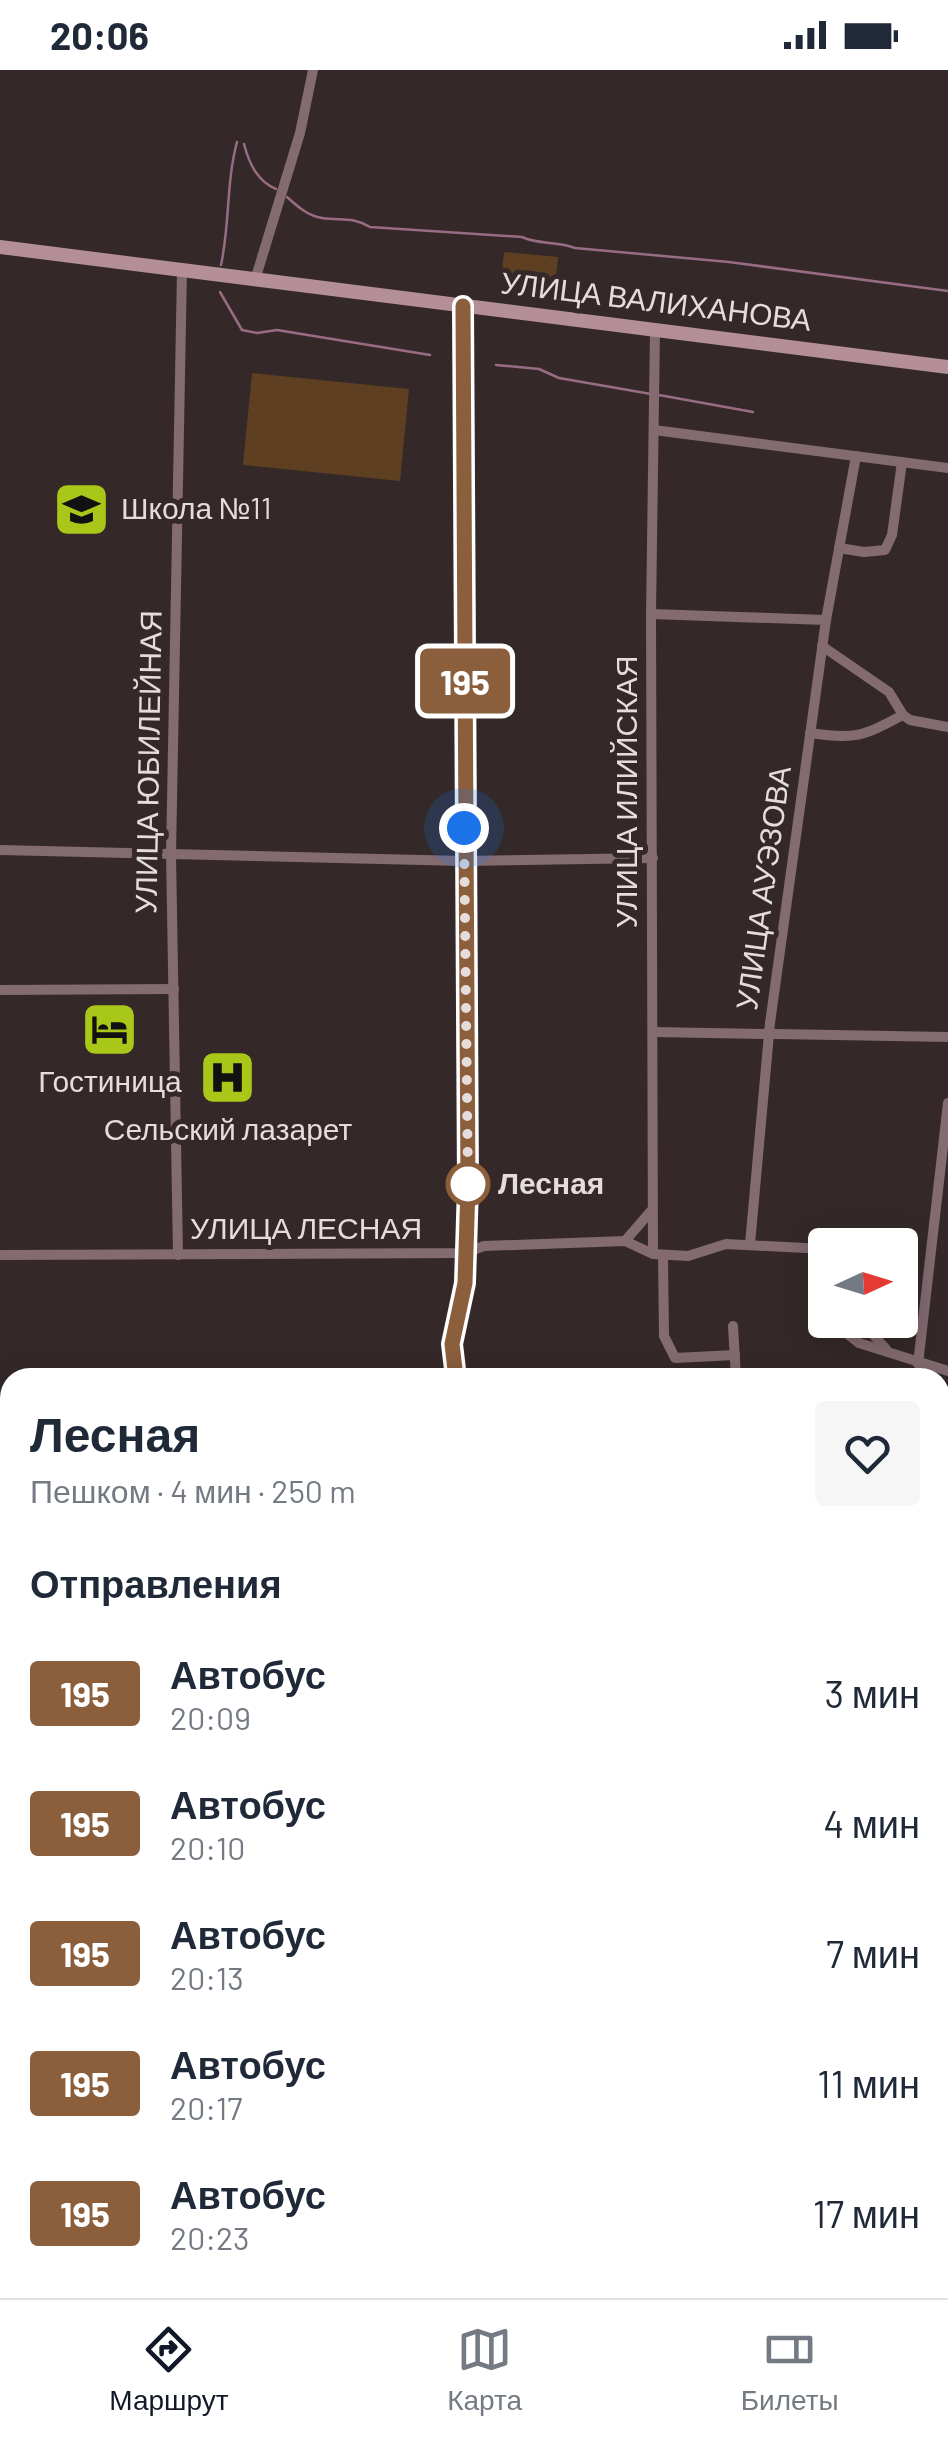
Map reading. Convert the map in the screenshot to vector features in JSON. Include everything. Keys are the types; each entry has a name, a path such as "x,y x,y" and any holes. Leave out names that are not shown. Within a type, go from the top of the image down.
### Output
{"main road":[{"name":"УЛИЦА ВАЛИХАНОВА","path":"0,247 948,367"},
{"path":"455,1368 452,1344 465,1283 468,1186 463,306"}],"street":[{"path":"256,280 300,133 311,70"},
{"name":"УЛИЦА ЮБИЛЕЙНАЯ","path":"178,1255 171,854 182,270"},
{"name":"УЛИЦА ИЛИЙСКАЯ","path":"654,330 652,1211 664,1336 675,1358 734,1354"},
{"path":"654,430 948,468"},
{"name":"УЛИЦА АУЭЗОВА","path":"750,1244 769,1033 822,646 856,456"},
{"path":"839,548 885,550 892,535 902,462"},
{"path":"651,614 826,620"},
{"path":"822,646 889,692 910,720 948,727"},
{"path":"810,732 862,736 903,714"},
{"path":"0,850 464,861 654,858"},
{"path":"0,990 174,989"},
{"path":"654,1032 948,1038"},
{"path":"918,1364 948,1103"},
{"path":"625,1241 652,1211"},
{"name":"УЛИЦА ЛЕСНАЯ","path":"0,1255 466,1253 484,1246 625,1241 658,1255"},
{"path":"658,1255 692,1256 726,1244 808,1247"},
{"path":"733,1326 735,1368"},
{"path":"850,1338 938,1368"},
{"path":"877,1338 887,1349"}],"shaded area":[{"path":"504,252 558,257 555,286 501,281"},
{"path":"252,373 409,389 400,481 243,465"}],"waterway":[{"path":"221,265 237,142"},
{"path":"244,144 255,171 276,189"},
{"path":"287,197 312,215 352,220 370,227 522,237 575,248 729,262 948,291"},
{"path":"220,292 242,330 277,330 430,355"},
{"path":"496,365 539,369 559,378 651,394"},
{"path":"659,395 753,412"}],"bus line":[{"name":"195","path":"453,1368 452,1344 465,1283 468,1186 463,306"}],"place":[{"name":"Школа №11","path":"82,509"},
{"name":"Гостиница","path":"110,1030"},
{"name":"Сельский лазарет","path":"228,1078"},
{"name":"Лесная","path":"468,1184"}],"route":[{"path":"464,828 468,1184"}]}
